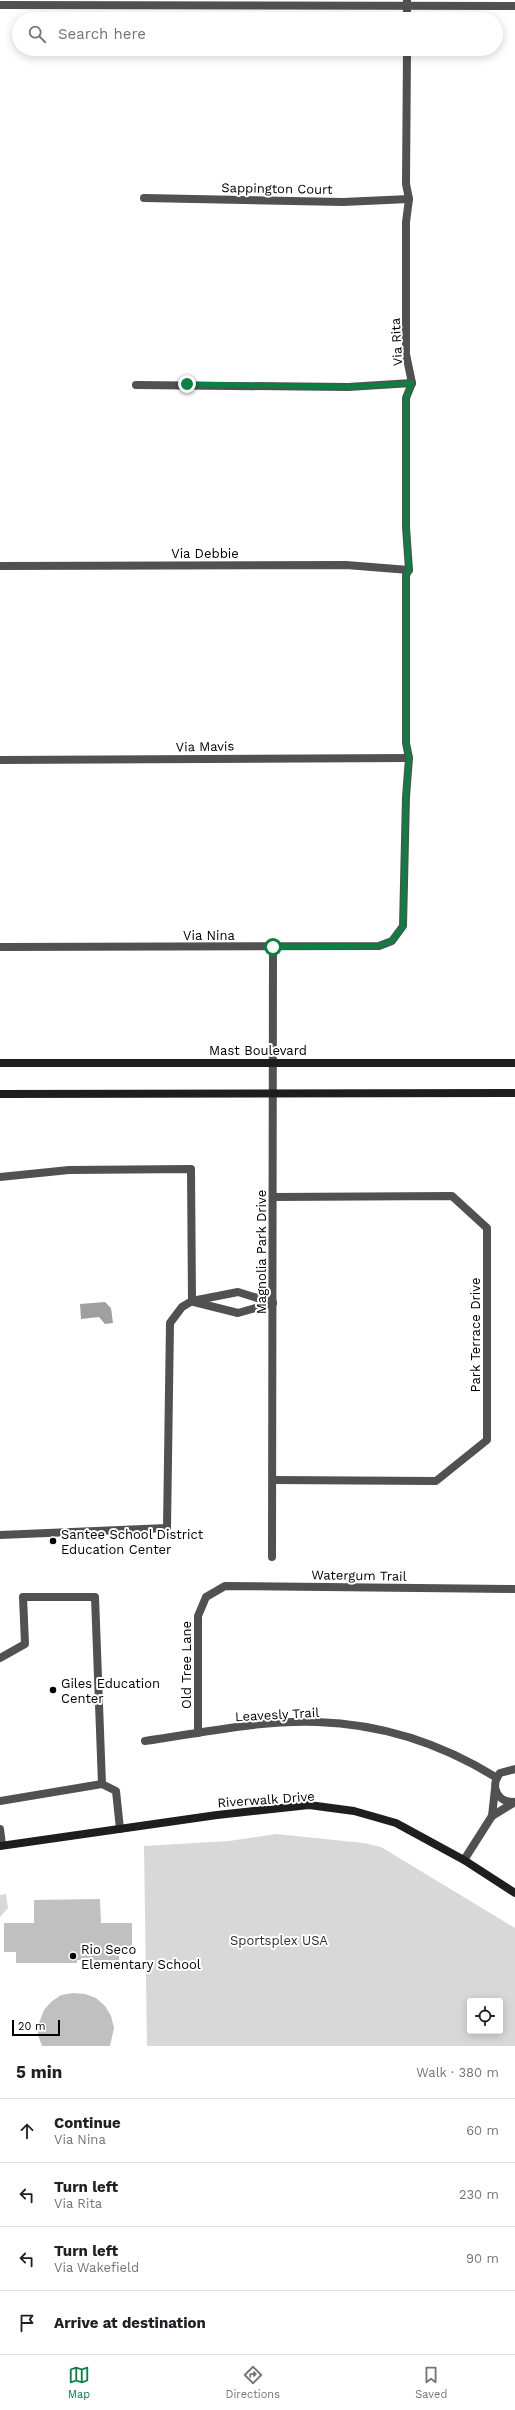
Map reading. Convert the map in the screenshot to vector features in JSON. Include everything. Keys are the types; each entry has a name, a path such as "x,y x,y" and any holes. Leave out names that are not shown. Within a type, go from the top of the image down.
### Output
{"main road":[{"name":"Mast Boulevard","path":"0,1063 515,1063"},
{"path":"0,1094 515,1093"},
{"name":"Riverwalk Drive","path":"1,1846 217,1814 309,1805 354,1811 396,1823 464,1860 515,1893"}],"street":[{"path":"0,5 407,3 515,6"},
{"name":"Via Rita","path":"405,920 406,797 409,758 406,743 406,575 409,570 406,527 406,398 412,383 406,354 406,222 409,200 406,184 407,56"},
{"name":"Sappington Court","path":"144,198 343,202 409,200"},
{"path":"136,385 348,387 412,383"},
{"name":"Via Debbie","path":"0,566 346,565 409,570"},
{"name":"Via Mavis","path":"0,760 409,758"},
{"name":"Via Nina","path":"0,947 378,946 392,941 397,936 405,920"},
{"name":"Magnolia Park Drive","path":"272,1557 273,947"},
{"path":"0,1177 69,1170 190,1169 192,1301"},
{"name":"Park Terrace Drive","path":"273,1197 452,1196 486,1228 487,1416 487,1440 436,1481 273,1480"},
{"path":"0,1535 167,1528 170,1323 182,1307 192,1301 238,1292 273,1303"},
{"path":"192,1301 238,1313 273,1303"},
{"name":"Watergum Trail","path":"206,1598 224,1586 515,1589"},
{"path":"0,1658 25,1644 23,1597 95,1597 102,1784"},
{"name":"Old Tree Lane","path":"198,1733 198,1616 206,1598"},
{"name":"Leavesly Trail","path":"145,1741 246,1726 316,1722 378,1728 424,1742 466,1758 496,1778"},
{"path":"464,1860 492,1816 496,1778 504,1770 513,1768"},
{"path":"0,1801 102,1784 116,1792 120,1828"},
{"path":"495,1789 500,1798 515,1802"},
{"path":"492,1816 515,1802"},
{"path":"0,1829 1,1846"}],"green space":[{"name":"Sportsplex USA","path":"276,1834 364,1843 381,1847 515,1928 515,2046 147,2046 144,1846 229,1841"},
{"path":"6,1894 8,1908 0,1917 0,1895"}],"shaded area":[{"path":"105,1302 111,1308 113,1323 105,1324 99,1317 81,1319 80,1304"}],"building":[{"path":"100,1899 101,1923 132,1923 132,1953 119,1953 119,1960 77,1960 77,1963 16,1963 16,1952 4,1952 4,1923 34,1923 34,1900"},
{"path":"73,1993 85,1994 96,1998 105,2006 111,2016 114,2028 110,2046 42,2046 38,2035 39,2023 44,2010 51,2002 61,1995"}],"place":[{"name":"Santee School District Education Center","path":"53,1541"},
{"name":"Giles Education Center","path":"53,1690"},
{"name":"Rio Seco Elementary School","path":"73,1956"}],"route":[{"path":"187,384 348,387 412,383 406,398 406,527 409,570 406,575 406,743 409,758 406,797 405,920 401,931 392,941 378,946 273,947"}]}
